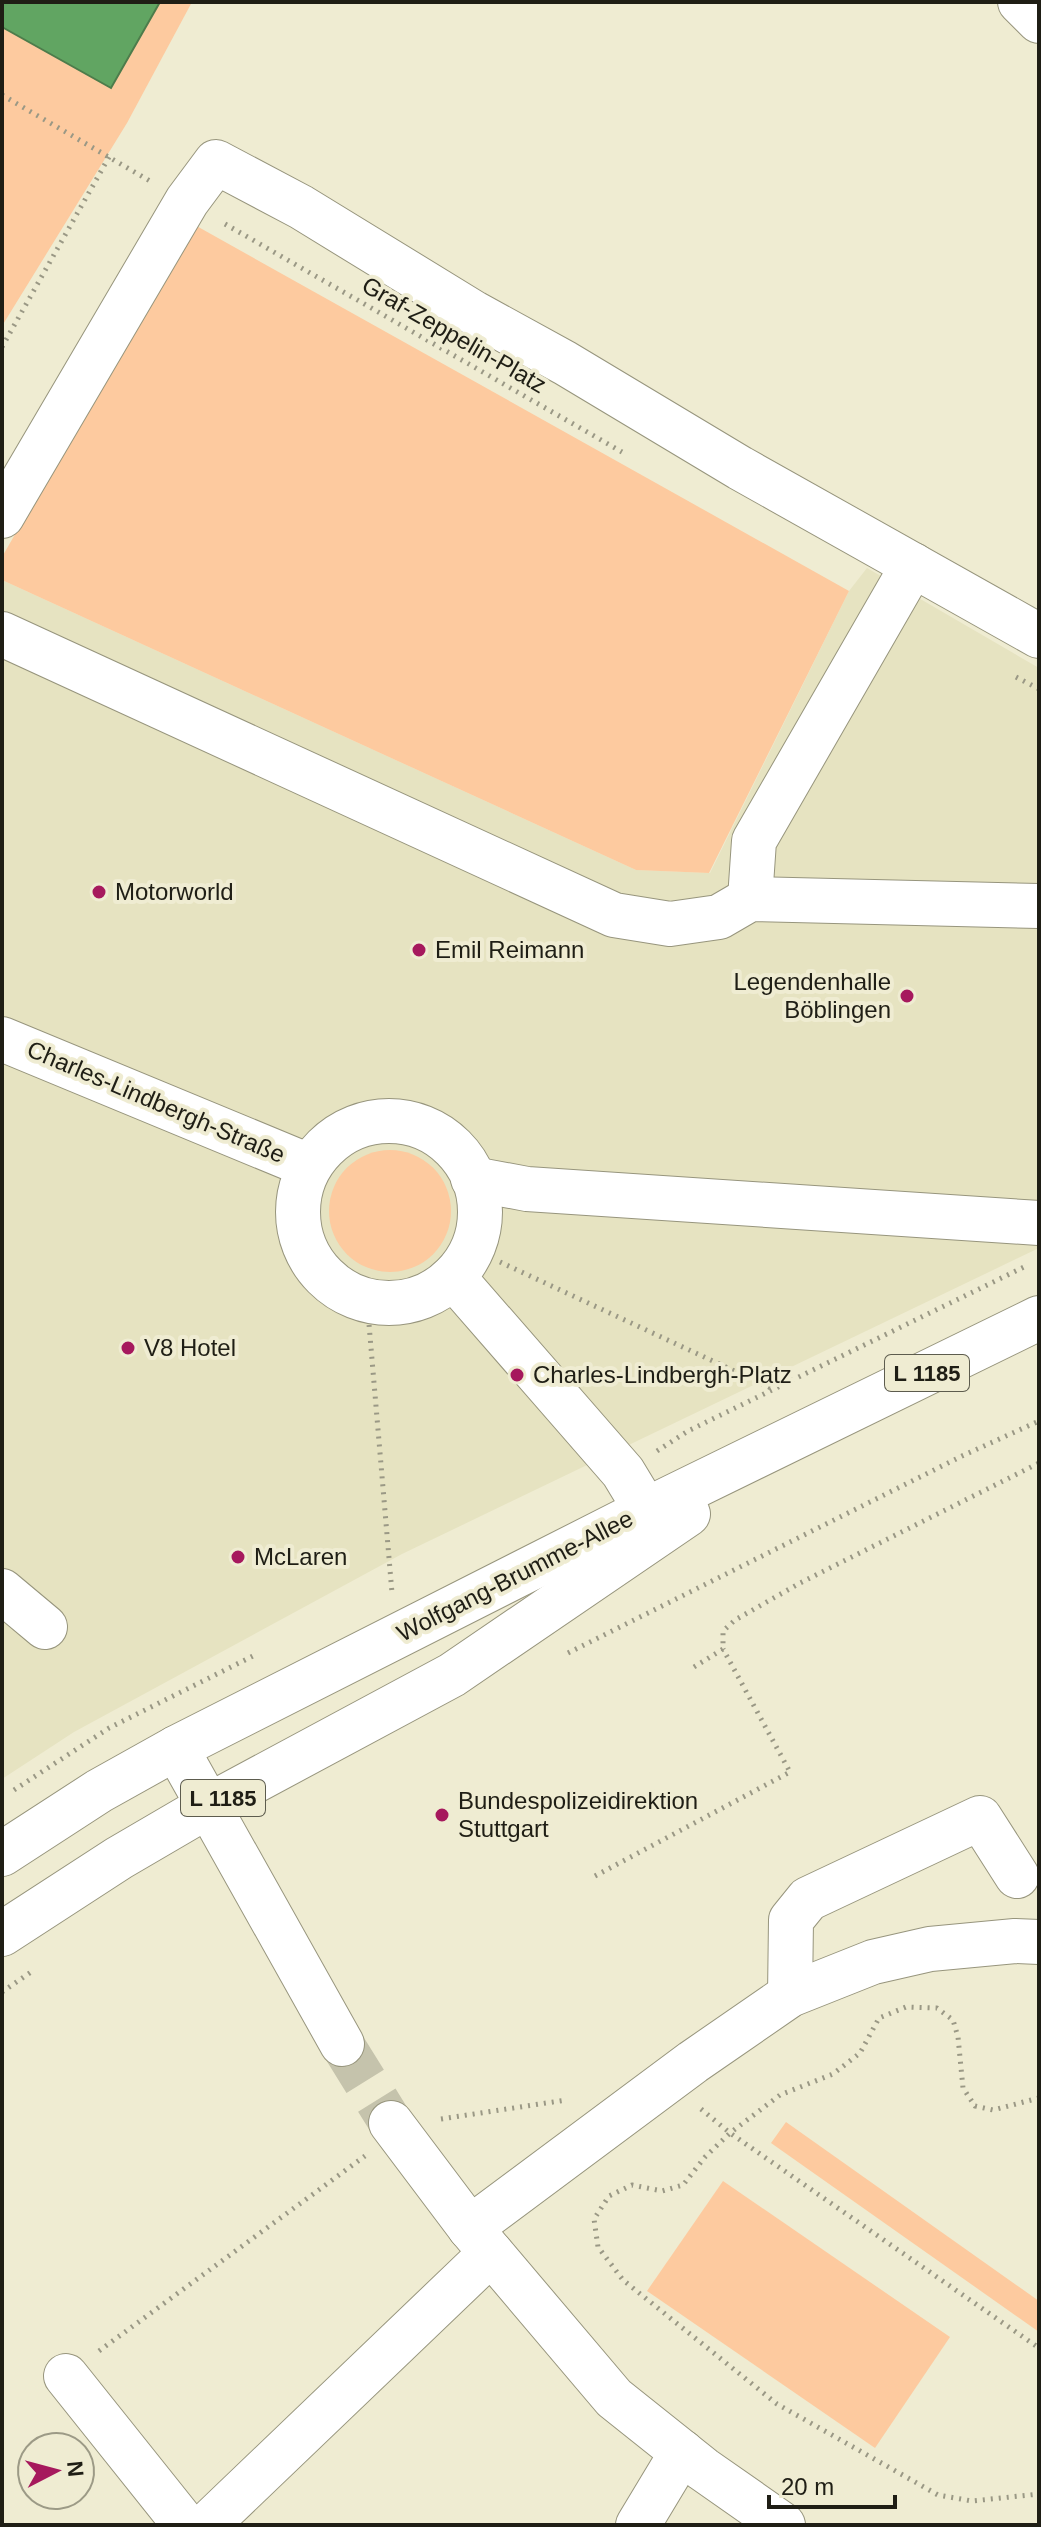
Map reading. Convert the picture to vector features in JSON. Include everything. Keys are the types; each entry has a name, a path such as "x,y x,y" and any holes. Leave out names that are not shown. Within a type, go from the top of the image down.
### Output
{"main road":[{"path":"1020,2 1039,21"},
{"path":"2,516 187,201 216,162 301,207 474,313 565,363 740,468 1039,636"},
{"path":"750,899 754,841 913,565"},
{"path":"2,634 614,915 670,924 719,917 750,899 1039,906"},
{"name":"Charles-Lindbergh-Straße","path":"2,1039 309,1166"},
{"name":"Charles-Lindbergh-Straße","path":"381,1121 409,1123 437,1134 458,1154 473,1179 479,1199 479,1220 464,1263 427,1295 398,1303 367,1301 336,1287 312,1263 299,1232 298,1198 309,1166 328,1144 353,1128 381,1121"},
{"path":"473,1179 527,1189 1039,1223"},
{"path":"464,1263 623,1472 646,1510"},
{"name":"Wolfgang-Brumme-Allee","path":"2,1854 99,1791 176,1748 646,1510 1039,1318"},
{"name":"L 1185","path":"2,1934 119,1858 208,1806 452,1675 815,1427"},
{"path":"2,1591 45,1627"},
{"path":"176,1748 342,2044"},
{"path":"207,2525 481,2240 668,2082 790,1995 873,1962 930,1949 1027,1942 1028,1871 980,1818 808,1899 791,1920 790,1995"},
{"path":"395,2128 481,2240 614,2398 783,2525"},
{"path":"66,2376 185,2525"},
{"path":"638,2525 682,2452"}],"path":[{"name":"Graf-Zeppelin-Platz","path":"2,95 626,454"},
{"path":"2,347 109,157"},
{"path":"464,1263 773,1389"},
{"path":"367,1301 392,1594"},
{"path":"595,1876 790,1772 723,1649 723,1631 735,1620 800,1583 1039,1463"},
{"path":"694,1667 723,1649"},
{"path":"2,1977 9,1986"},
{"path":"1039,2098 993,2110 975,2106 963,2088 958,2037 953,2020 937,2008 906,2007 879,2018 860,2053 833,2074 780,2095 730,2133 705,2157 683,2185 662,2191 632,2185 609,2196 594,2219 598,2247 623,2280 777,2404 938,2495 972,2501 1039,2494"},
{"path":"668,2082 730,2133 1039,2348"},
{"path":"66,2376 395,2128 569,2099"}],"shaded area":[{"path":"2,2 192,2 127,123 2,326"},
{"path":"2,2 160,2 111,88 2,27"},
{"path":"193,224 849,591 709,873 636,870 2,580 2,557"},
{"path":"867,568 1039,668 1039,1248 402,1554 74,1732 2,1779 2,580 636,870 710,873 849,591"},
{"path":"390,1150 413,1154 433,1168 447,1188 451,1211 447,1234 433,1254 413,1268 390,1272 367,1268 347,1254 333,1234 329,1211 333,1188 347,1168 367,1154"},
{"path":"786,2122 1039,2301 1039,2332 771,2143"},
{"path":"723,2181 950,2337 875,2448 647,2291"}],"tunnel":[{"path":"342,2044 391,2123"}],"place":[{"name":"Motorworld","path":"99,892"},
{"name":"Emil Reimann","path":"419,950"},
{"name":"Legendenhalle Böblingen","path":"907,996"},
{"name":"V8 Hotel","path":"128,1348"},
{"name":"Charles-Lindbergh-Platz","path":"517,1375"},
{"name":"McLaren","path":"238,1557"},
{"name":"Bundespolizeidirektion Stuttgart","path":"442,1815"}]}
